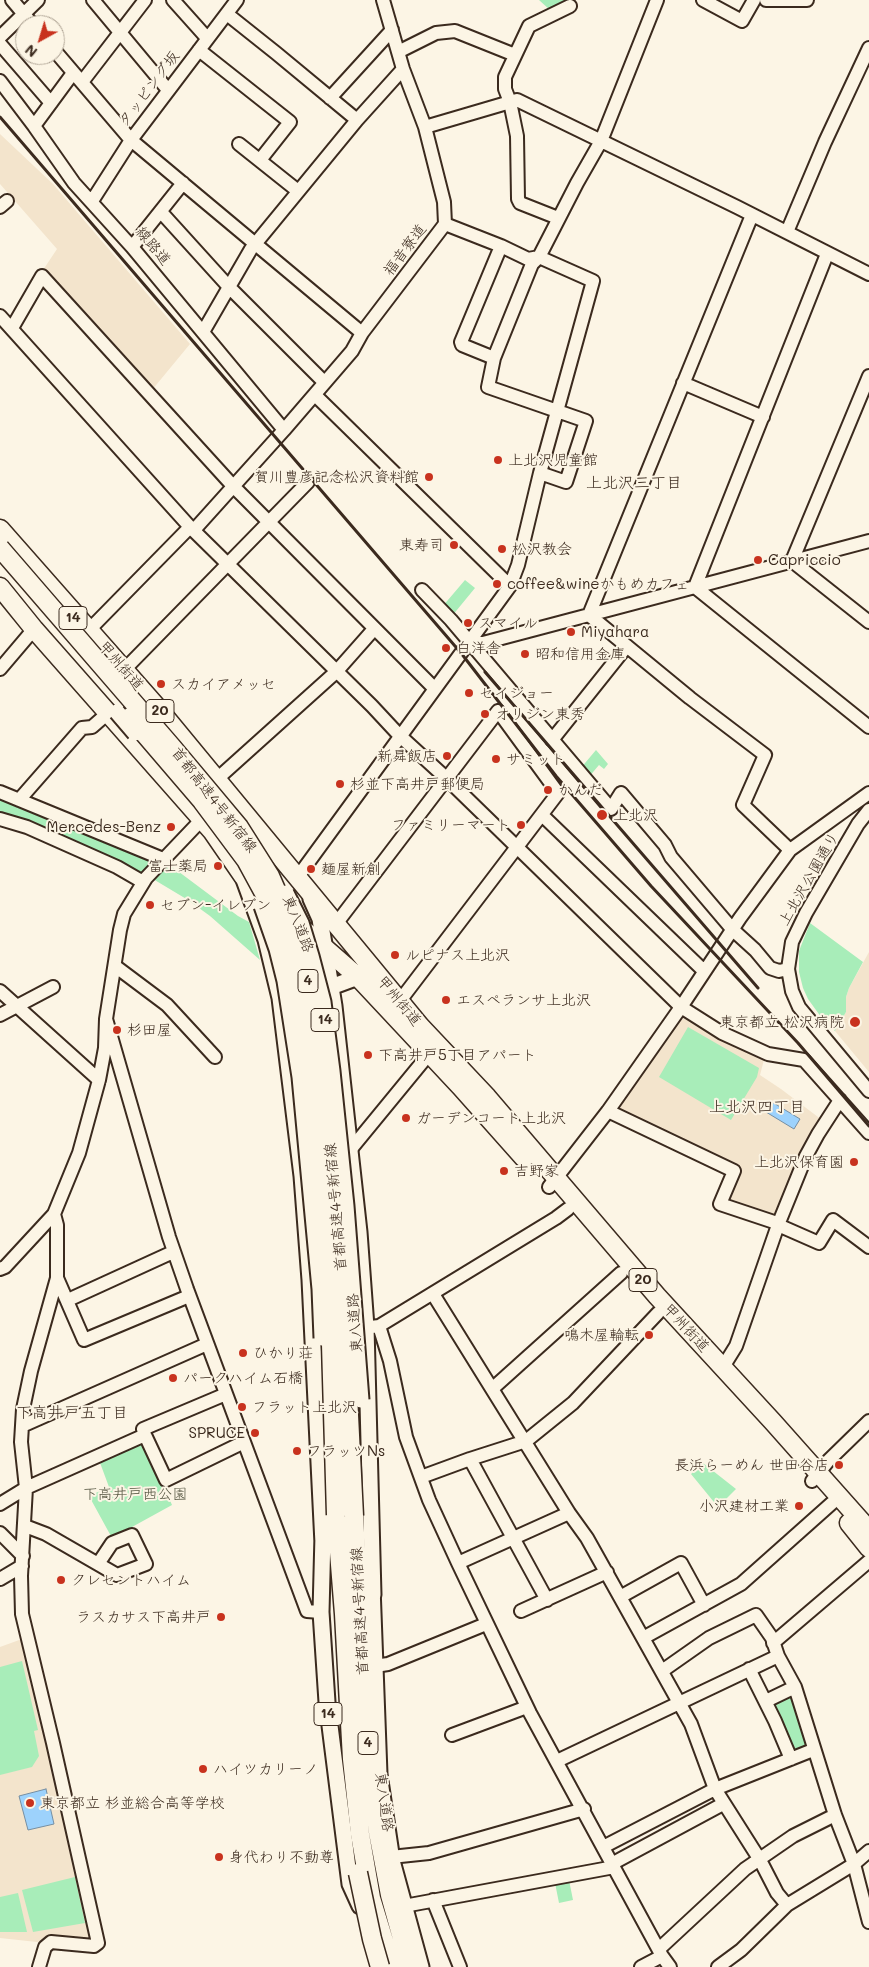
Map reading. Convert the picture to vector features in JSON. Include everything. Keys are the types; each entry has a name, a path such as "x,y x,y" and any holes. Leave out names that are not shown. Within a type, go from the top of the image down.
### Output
{"highway":[{"name":"甲州街道","path":"3,539 124,670 399,1002 487,1097 552,1182 568,1209 621,1273 869,1530"},
{"name":"首都高速4号新宿線","path":"3,539 239,827 270,876 295,934 312,999 328,1122 343,1283 354,1516 368,1748 378,1832 390,1895 411,1967"},
{"name":"首都高速4号新宿線","path":"0,566 184,780 229,836 258,882 283,936 292,966 300,1001 316,1124 329,1276 336,1515 338,1684 347,1804 358,1873 380,1967"},
{"name":"甲州街道","path":"0,586 34,629 112,712 212,831 243,876 358,977 552,1182 723,1367 816,1477 832,1503 869,1548"},
{"path":"336,1515 344,1614 352,1759 371,1898 392,1967"},
{"path":"354,1516 356,1685 363,1834 399,1967"}],"main road":[{"name":"東八道路","path":"3,539 233,809 270,860 301,923 309,948 323,1002 346,1206 361,1400 373,1595 379,1774 391,1857 411,1967"},
{"name":"東八道路","path":"0,586 189,795 225,843 259,898 277,950 285,981 300,1076 320,1289 325,1392 320,1612 327,1702 350,1884 387,1967"},
{"name":"14","path":"243,876 266,940 280,998 302,1176 310,1280 323,1544"},
{"name":"14","path":"300,882 320,920 331,987 351,1148 351,1171 373,1327 373,1595"},
{"path":"331,987 358,977"},
{"path":"302,1176 351,1171"},
{"path":"391,1857 421,1967"},
{"path":"350,1884 373,1967"}],"street":[{"path":"12,0 24,13"},
{"path":"0,37 38,0"},
{"path":"93,0 168,90"},
{"path":"34,126 51,103 120,32 145,0"},
{"path":"173,0 207,38"},
{"name":"タッピング坂","path":"92,201 131,140 237,0"},
{"name":"福音寮道","path":"89,630 192,529 284,430 352,351 362,334 445,224 444,202 425,127 403,69 383,0"},
{"path":"540,473 566,482 586,422 488,387 494,358 532,264 539,257 558,218 602,141 656,0"},
{"path":"703,0 742,21 754,0"},
{"path":"766,0 807,0"},
{"path":"558,218 520,203 518,199 517,136 510,102 505,89 505,77 529,26 570,6"},
{"path":"227,14 357,120"},
{"path":"330,98 392,30"},
{"path":"398,52 436,32 455,31 515,55"},
{"path":"0,44 51,103"},
{"path":"199,50 290,122 260,160"},
{"path":"787,232 825,142 868,53"},
{"path":"65,62 131,140 362,334"},
{"path":"203,332 251,249 357,120 403,69"},
{"name":"線路道","path":"0,81 74,183 132,247 284,430"},
{"path":"425,127 517,100 869,274"},
{"path":"240,144 298,191"},
{"path":"132,247 183,183"},
{"path":"161,212 229,287 324,382"},
{"path":"589,615 752,215"},
{"path":"300,882 399,735 510,586 518,565 540,473 593,281 539,257 528,259 445,224"},
{"path":"494,358 462,345 460,342 501,246"},
{"path":"695,587 827,254"},
{"path":"12,328 42,276 233,486 434,688"},
{"path":"0,316 192,529 372,706 399,735 446,778 681,1007 722,1033 768,1054 804,1060 869,1133"},
{"path":"792,561 869,376"},
{"path":"683,383 763,417"},
{"path":"314,395 510,586"},
{"path":"124,670 308,482"},
{"path":"469,642 483,643 869,541"},
{"path":"792,561 869,622"},
{"path":"695,587 869,727"},
{"path":"422,590 451,620 611,808 620,793 665,845 671,858 733,930 755,950 770,968 788,969"},
{"path":"589,615 690,698 765,755 743,804 790,850"},
{"path":"0,670 34,629"},
{"path":"216,779 336,672 374,629"},
{"path":"552,740 627,646"},
{"path":"336,924 498,711 558,793 399,1002"},
{"path":"19,800 82,728 92,727 112,712"},
{"path":"0,792 163,859"},
{"path":"552,1182 608,1111 790,850 869,793"},
{"path":"0,1269 5,1267 54,1214 79,1153 99,1080 105,1048 106,1019 124,914 143,882 163,859 228,794"},
{"name":"上北沢公園通り","path":"869,810 858,824 806,913 792,942 788,969 792,991 799,1007 869,1091"},
{"path":"542,814 704,971"},
{"path":"0,819 27,827 117,867 143,882"},
{"path":"115,966 167,1005 215,1057"},
{"path":"0,1015 53,987"},
{"path":"0,991 99,1080"},
{"path":"106,1019 174,1252 189,1296 298,1590 307,1611 320,1612"},
{"path":"351,1148 429,1054"},
{"path":"723,1367 736,1346 778,1225 806,1156 840,1100"},
{"path":"608,1111 734,1171 720,1204 774,1222 819,1243 833,1220 868,1244"},
{"path":"568,1209 560,1216 433,1294 373,1327 390,1361 406,1437 429,1500 486,1624 527,1706 660,1952 670,1967"},
{"path":"39,1967 46,1947 51,1942 94,1946 98,1943 22,1614 22,1561 26,1488 21,1442 24,1398 56,1278 57,1225 54,1214"},
{"path":"68,1300 174,1252"},
{"path":"492,1389 621,1273"},
{"path":"56,1278 68,1300 84,1340 189,1296"},
{"path":"433,1294 569,1513 587,1538 691,1724 711,1791 710,1811"},
{"path":"421,1477 470,1459 526,1442 572,1403 658,1312"},
{"path":"22,1426 207,1344"},
{"path":"226,1394 143,1429 145,1435 166,1480 244,1442"},
{"path":"816,1477 829,1460 869,1421"},
{"path":"0,1504 26,1488 145,1435"},
{"path":"470,1459 547,1600"},
{"path":"643,1638 741,1584 832,1503"},
{"path":"458,1563 569,1513"},
{"path":"25,1526 46,1534 98,1564"},
{"path":"0,1533 22,1561"},
{"path":"0,1579 22,1561"},
{"path":"773,1643 869,1562"},
{"path":"620,1597 681,1563 704,1605"},
{"path":"521,1611 607,1572"},
{"path":"662,1671 709,1638 756,1615 773,1643 795,1687 835,1815 854,1864 869,1922"},
{"path":"375,1666 388,1664 486,1624"},
{"path":"557,1761 778,1656"},
{"path":"749,1669 766,1701 791,1759"},
{"path":"766,1701 795,1687"},
{"path":"452,1735 527,1706"},
{"path":"603,1847 711,1791 814,1750"},
{"path":"711,1791 724,1804 760,1860 777,1893 787,1905"},
{"path":"404,1906 609,1868 724,1804"},
{"path":"391,1857 429,1853 584,1809"},
{"path":"641,1967 660,1952 729,1882 793,1836 835,1815"},
{"path":"718,1967 741,1950 787,1905 854,1864 869,1851"},
{"path":"433,1900 460,1967"}],"shaded area":[{"path":"0,134 53,184 190,344 152,390 43,270 57,249 0,184"},
{"name":"東京都立 松沢病院","path":"869,952 869,1072 835,1031 846,1012 846,997 849,988"},
{"path":"686,1014 765,1056 760,1075 822,1120 774,1220 723,1202 736,1171 615,1111 679,1016"},
{"name":"東京都立 杉並総合高等学校","path":"22,1639 93,1940 46,1943 0,1938 0,1647"}],"green space":[{"path":"539,0 571,0 551,11"},
{"path":"465,580 475,588 452,616 442,607"},
{"path":"596,750 608,764 604,769 599,765 588,778 580,769"},
{"path":"0,797 154,860 141,874 0,816"},
{"path":"167,863 238,916 249,922 260,960 210,916 153,879"},
{"path":"810,923 863,962 849,988 846,997 846,1012 835,1031 821,1017 808,999 799,972 799,951"},
{"path":"688,1027 759,1068 757,1077 731,1120 659,1077"},
{"name":"下高井戸西公園","path":"143,1438 172,1505 112,1538 89,1496 109,1487 99,1460"},
{"path":"703,1463 736,1489 718,1507 691,1474"},
{"path":"22,1661 38,1730 34,1731 39,1756 32,1767 0,1775 0,1667"},
{"path":"793,1694 808,1748 794,1755 771,1706 773,1700"},
{"path":"75,1877 85,1923 33,1932 22,1890"},
{"path":"569,1880 573,1900 559,1903 555,1883"},
{"path":"18,1893 27,1932 0,1932 0,1897"}],"water":[{"path":"772,1102 800,1119 794,1129 766,1112"},
{"path":"46,1789 54,1824 28,1830 19,1796"}],"railway":[{"path":"0,117 461,653 556,776 651,886 798,1043 869,1126"},
{"path":"485,672 758,988"}],"place":[{"name":"上北沢児童館","path":"498,460"},
{"name":"賀川豊彦記念松沢資料館","path":"429,477"},
{"name":"東寿司","path":"454,545"},
{"name":"松沢教会","path":"502,549"},
{"name":"Capriccio","path":"758,560"},
{"name":"coffee&wineかもめカフェ","path":"497,584"},
{"name":"スマイル","path":"468,623"},
{"name":"Miyahara","path":"571,632"},
{"name":"白洋舎","path":"446,648"},
{"name":"昭和信用金庫","path":"525,654"},
{"name":"スカイアメッセ","path":"161,684"},
{"name":"セイジョー","path":"469,693"},
{"name":"オリジン東秀","path":"485,714"},
{"name":"新曻飯店","path":"447,756"},
{"name":"サミット","path":"496,759"},
{"name":"杉並下高井戸郵便局","path":"340,784"},
{"name":"かんだ","path":"548,790"},
{"name":"上北沢","path":"602,815"},
{"name":"ファミリーマート","path":"521,825"},
{"name":"Mercedes-Benz","path":"171,827"},
{"name":"富士薬局","path":"218,866"},
{"name":"麺屋新創","path":"311,869"},
{"name":"セブン-イレブン","path":"150,905"},
{"name":"ルピナス上北沢","path":"395,955"},
{"name":"エスペランサ上北沢","path":"446,1000"},
{"name":"東京都立 松沢病院","path":"855,1022"},
{"name":"杉田屋","path":"117,1030"},
{"name":"下高井戸5丁目アパート","path":"368,1055"},
{"name":"ガーデンコート上北沢","path":"406,1118"},
{"name":"上北沢保育園","path":"854,1162"},
{"name":"吉野家","path":"504,1171"},
{"name":"鳴木屋輪転","path":"649,1335"},
{"name":"ひかり荘","path":"243,1353"},
{"name":"パークハイム石橋","path":"173,1378"},
{"name":"フラット上北沢","path":"242,1407"},
{"name":"SPRUCE","path":"255,1433"},
{"name":"フラッツNs","path":"297,1451"},
{"name":"長浜らーめん 世田谷店","path":"839,1465"},
{"name":"小沢建材工業","path":"799,1506"},
{"name":"クレセントハイム","path":"61,1580"},
{"name":"ラスカサス下高井戸","path":"221,1617"},
{"name":"ハイツカリーノ","path":"203,1769"},
{"name":"東京都立 杉並総合高等学校","path":"30,1803"},
{"name":"身代わり不動尊","path":"219,1857"}],"district":[{"name":"上北沢三丁目","path":"634,483"},
{"name":"上北沢四丁目","path":"757,1107"},
{"name":"下高井戸五丁目","path":"72,1413"}]}
